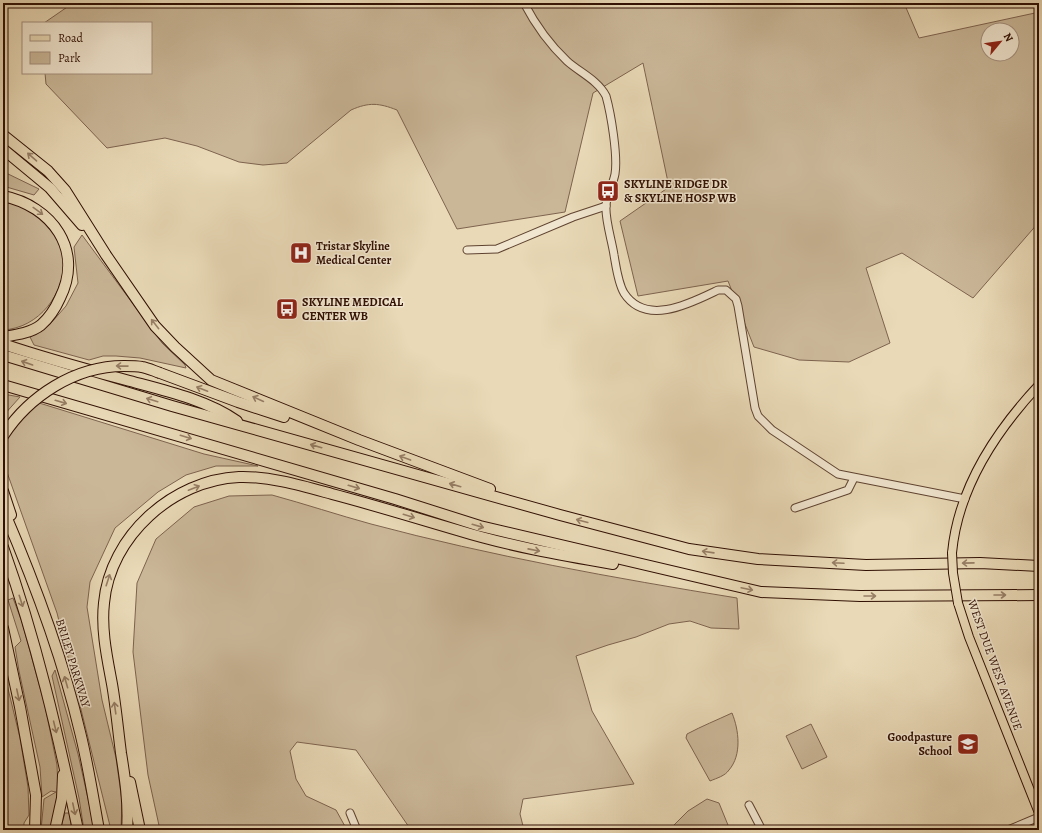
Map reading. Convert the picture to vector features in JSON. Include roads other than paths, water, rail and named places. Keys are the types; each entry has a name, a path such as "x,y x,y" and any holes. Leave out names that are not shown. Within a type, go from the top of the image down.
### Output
{"highway":[{"path":"3,134 48,171 65,190 106,255 155,326 210,380 358,440 560,515"},
{"path":"3,149 50,188 106,255"},
{"path":"3,196 30,205 46,217 62,238 67,248 69,260 68,282 58,304 49,316 40,325 22,333 3,338"},
{"path":"3,344 47,359 164,391 222,411 243,426"},
{"path":"3,355 157,402 689,550 758,559 866,565 980,563 1039,566"},
{"path":"3,436 11,424 28,406 52,388 67,380 100,368 115,366 141,366 238,402 358,440"},
{"path":"3,386 184,436 480,526 761,592 860,596 1039,595"},
{"path":"127,830 128,819 120,747 104,638 104,602 107,584 122,548 145,520 172,499 188,490 208,482 240,477 274,481 308,488 386,509 512,546 709,581"},
{"path":"3,491 25,551 26,563"},
{"name":"BRILEY PARKWAY","path":"3,509 26,563 53,637 81,733 99,830"},
{"path":"3,547 30,628 64,761 78,830"},
{"path":"3,551 9,564"},
{"path":"3,628 36,795 35,830"},
{"path":"81,733 92,772 103,830"},
{"path":"120,747 134,798 140,830"},
{"path":"55,830 62,798 64,761"},
{"path":"134,798 146,830"}],"main road":[{"name":"WEST DUE WEST AVENUE","path":"1039,385 1013,415 985,454 957,521 952,553 953,573 958,603 969,637 1039,813"}],"street":[{"path":"524,3 542,32 558,52 576,69 602,88 606,96 616,156 615,172 606,206 623,292 630,301 650,310 659,310 686,304 718,290 726,290 736,299 738,306 754,408 758,416 772,430 830,470 854,478 965,499"},
{"path":"467,250 496,249 572,217 606,206"},
{"path":"795,508 848,490 854,478"},
{"path":"749,805 762,830"},
{"path":"350,813 357,830"},
{"path":"1008,830 1039,817"}],"place":[{"name":"SKYLINE RIDGE DR & SKYLINE HOSP WB","path":"608,191"},
{"name":"Tristar Skyline Medical Center","path":"301,253"},
{"name":"SKYLINE MEDICAL CENTER WB","path":"287,309"},
{"name":"Goodpasture School","path":"968,744"}]}
